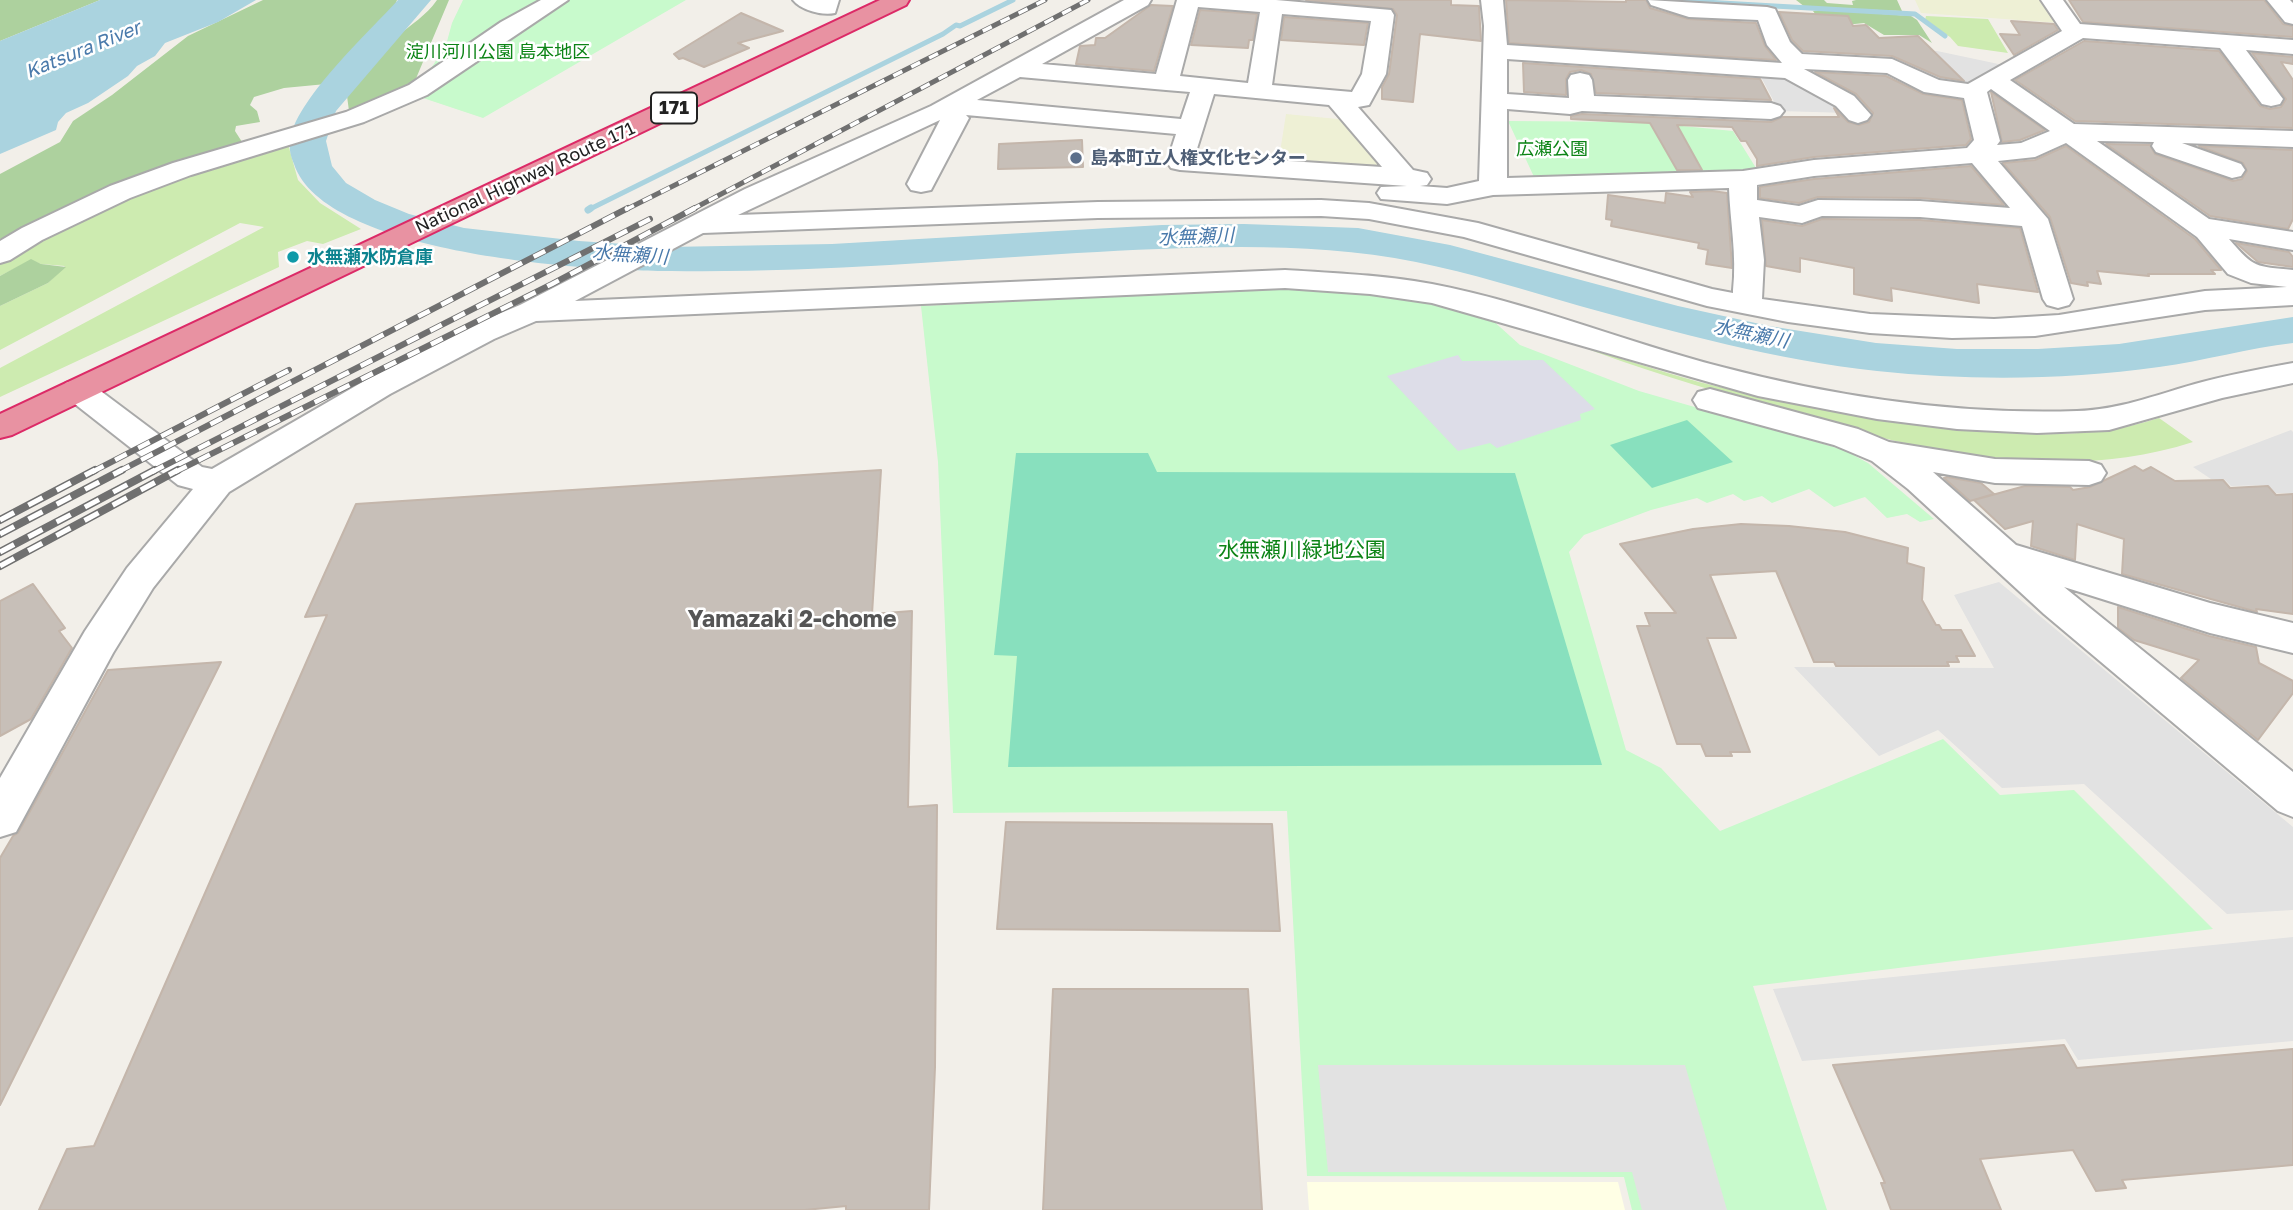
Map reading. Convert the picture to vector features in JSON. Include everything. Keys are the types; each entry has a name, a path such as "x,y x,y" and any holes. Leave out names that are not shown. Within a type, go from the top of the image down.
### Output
{"highway":[{"name":"National Highway Route 171","path":"0,427 898,0"}],"street":[{"path":"0,254 32,234 120,192 182,169 355,117 418,90 509,27 557,0"},
{"path":"804,0 828,4 821,37"},
{"path":"0,818 99,642 140,578 217,483 378,387 484,332 531,312 696,225 1023,70 1140,0"},
{"path":"1023,70 1166,83 1360,100 1374,74 1383,15 1188,0 1166,83"},
{"path":"1484,189 1493,100 1495,38 1492,0"},
{"path":"1659,0 1689,10 1764,7 1788,59"},
{"path":"1495,38 1578,57 1788,59 1892,66 1933,88 1984,85 2075,33 2052,0"},
{"path":"2278,0 2293,17"},
{"path":"1259,91 1272,6"},
{"path":"1495,38 1522,28"},
{"path":"2073,30 2293,47"},
{"path":"2227,42 2271,99"},
{"path":"1752,43 1788,59 1845,101 1858,116"},
{"path":"1578,57 1582,103"},
{"path":"1984,85 2069,132 2199,226 2238,268 2251,274 2293,279"},
{"path":"1977,153 1987,141 1984,85"},
{"path":"1204,86 1180,162 1404,177 1484,189 1743,193 1802,215 1818,208 1920,209 2034,219"},
{"path":"1337,98 1404,177"},
{"path":"1493,100 1570,106 1582,103 1771,111"},
{"path":"949,106 1191,128"},
{"path":"920,184 956,118 949,106"},
{"path":"1743,193 1814,168 2025,151 2069,132 2293,139"},
{"path":"2131,134 2232,170"},
{"path":"1977,153 2034,219 2058,299"},
{"path":"1135,210 1186,200 1311,197 1374,191 1447,197 1484,189"},
{"path":"1743,193 1748,296"},
{"path":"1311,197 1380,201 1492,218 1748,296 1913,312 1974,310 2100,296 2293,296"},
{"path":"696,225 1135,210 1321,208 1427,220 1878,324 1982,330 2079,323 2228,298"},
{"path":"2199,226 2293,241"},
{"path":"531,312 1285,279 1389,286 1451,298 1757,386 1868,406 1972,420 2080,422 2124,418 2232,385 2293,373"},
{"path":"1515,316 1528,332 1593,362 1720,403 1846,437 1884,453 1995,471 2089,472"},
{"path":"78,390 190,476 217,483"},
{"path":"1884,453 1920,480 2068,613 2293,798"},
{"path":"2002,554 2210,618 2293,638"}],"shaded area":[{"path":"1915,0 2044,0 2060,23 1921,13"},
{"path":"1937,51 2008,66 1969,88 1937,86 1898,66 1906,53"},
{"path":"1760,75 1782,76 1841,102 1848,113 1779,111"},
{"path":"1286,114 1348,120 1392,172 1278,165"},
{"path":"1458,355 1462,361 1543,360 1595,409 1580,414 1581,420 1497,448 1490,443 1458,451 1387,376"},
{"path":"2291,430 2293,493 2276,493 2268,485 2231,486 2224,479 2211,479 2193,467"},
{"path":"1999,582 2293,827 2293,910 2227,914 2084,784 2002,788 1938,730 1879,756 1794,667 1994,668 1954,595"},
{"path":"2293,937 2293,1041 2078,1060 2065,1039 1802,1061 1773,989"},
{"path":"1318,1065 1685,1065 1727,1210 1642,1210 1632,1172 1328,1172"},
{"path":"1307,1182 1618,1182 1625,1210 1309,1210"}],"green space":[{"path":"0,0 100,0 0,41"},
{"path":"263,0 397,0 393,10 326,84 284,88 254,97 250,105 257,111 260,122 236,126 235,131 244,145 0,239 0,174 60,142 73,121 112,95 188,36"},
{"path":"437,0 449,0 412,88 349,111 347,96 377,58"},
{"name":"淀川河川公園 島本地区","path":"463,0 686,0 483,118 414,95 446,45 452,23"},
{"path":"1796,0 1824,0 1827,3 1853,5 1852,1 1856,0 1897,0 1902,11 1805,7"},
{"path":"1813,11 1911,16 1917,20 1932,43 1919,35 1884,35 1864,23 1845,25 1818,18"},
{"path":"1926,16 1988,19 2008,53 1958,46 1950,37 1925,20"},
{"name":"広瀬公園","path":"1508,121 1642,122 1733,131 1756,168 1724,172 1535,179"},
{"path":"288,144 298,180 320,203 361,229 323,244 307,241 278,252 279,267 0,397 0,368 264,227 240,223 0,350 0,306 48,283 65,266 41,264 31,260 0,276 0,258 168,179"},
{"path":"31,259 41,264 66,267 48,283 0,306 0,276"},
{"name":"水無瀬川緑地公園","path":"1278,288 1354,289 1425,301 1490,318 1520,345 1639,391 1844,450 1868,463 1934,519 1920,522 1907,514 1887,518 1865,497 1834,507 1809,489 1772,503 1762,496 1744,501 1733,494 1707,503 1697,498 1651,510 1584,535 1569,552 1626,750 1661,768 1720,831 1943,739 2000,795 2074,790 2213,929 1753,986 1827,1210 1632,1210 1624,1177 1307,1176 1287,811 953,813 938,462 921,306"},
{"path":"1572,343 1699,382 1910,422 2018,434 2055,434 2126,427 2159,418 2193,442 2140,455 2087,461 2033,461 1926,448 1821,422 1670,377"},
{"path":"1687,420 1733,462 1652,488 1610,445"},
{"path":"1016,453 1148,453 1157,472 1515,473 1602,765 1008,767 1017,656 994,655"}],"water":[{"name":"Katsura River","path":"100,0 256,0 218,22 165,43 155,56 137,66 128,76 88,103 66,113 58,122 56,130 0,154 0,41"}],"building":[{"path":"1306,0 1451,0 1451,5 1479,6 1481,41 1420,34 1413,102 1382,99 1382,87 1389,74 1397,15 1393,9"},
{"path":"1506,0 1646,0 1650,8 1688,19 1756,23 1765,46 1776,60 1509,43"},
{"path":"2069,0 2264,0 2283,24 2293,26 2293,37 2083,22"},
{"path":"1151,5 1173,6 1154,71 1076,64 1080,46 1095,45 1096,38 1105,38"},
{"path":"1200,10 1257,14 1253,40 1249,40 1248,48 1191,45"},
{"path":"1779,12 1848,16 1853,26 1866,25 1879,38 1918,36 1964,81 1940,77 1892,56 1803,51 1792,40"},
{"path":"741,13 783,31 738,43 749,48 704,67 683,58 679,59 674,54"},
{"path":"1284,17 1368,23 1364,45 1281,40"},
{"path":"2011,21 2054,24 2058,30 2014,55 2000,34 2020,35"},
{"path":"2084,41 2219,51 2260,106 2270,109 2281,107 2286,99 2252,53 2293,57 2293,64 2281,62 2293,80 2293,128 2075,121 2015,80"},
{"path":"1523,63 1760,79 1771,100 1596,93 1591,74 1581,70 1570,72 1566,79 1566,95 1524,92"},
{"path":"1815,72 1886,76 1923,94 1962,100 1971,139 1966,145 1814,157 1757,166 1757,159 1746,141 1741,141 1732,127 1677,125 1702,170 1677,170 1650,123 1571,119 1571,116 1582,114 1771,122 1782,117 1839,117 1834,108 1848,122 1859,125 1869,122 1873,113 1856,94"},
{"path":"1991,92 2045,130 2020,140 2002,142"},
{"path":"1082,140 1083,167 998,169 999,144"},
{"path":"2106,144 2150,145 2155,154 2233,181 2242,179 2247,171 2243,163 2199,146 2293,150 2293,219 2288,229 2210,216"},
{"path":"2066,146 2195,239 2221,270 2211,270 2215,274 2148,274 2149,276 2097,271 2101,284 2087,282 2088,286 2071,283 2050,217 2003,163 2035,160"},
{"path":"1971,166 2004,205 1920,198 1818,197 1799,203 1760,198 1760,187 1814,179"},
{"path":"1690,192 1727,193 1732,268 1706,264 1708,250 1698,248 1699,243 1611,226 1612,220 1606,219 1608,195 1665,203 1666,193 1693,197"},
{"path":"1822,219 1920,220 2020,228 2038,292 1977,284 1979,303 1891,288 1892,301 1854,294 1854,268 1800,258 1800,272 1766,266 1762,220 1802,226"},
{"path":"2236,243 2289,252 2293,257 2293,267 2258,262"},
{"path":"2135,466 2143,471 2151,467 2175,481 2223,480 2230,488 2268,486 2276,495 2293,494 2293,614 2256,609 2257,612 2122,574 2124,539 2077,524 2075,560 2031,546 2033,521 2005,529 1974,500 2025,486 2070,487 2073,490 2090,487"},
{"path":"881,470 872,614 912,611 908,807 937,805 935,1067 929,1210 846,1210 846,1206 805,1210 39,1210 67,1149 94,1146 327,615 305,617 356,504"},
{"path":"1944,478 1981,483 1994,494 1970,501"},
{"path":"1741,524 1845,532 1908,548 1907,563 1924,568 1922,600 1936,625 1942,630 1961,630 1975,656 1956,656 1959,662 1947,662 1949,666 1836,666 1834,662 1814,662 1776,571 1710,575 1736,638 1707,638 1750,752 1730,752 1732,756 1706,756 1701,744 1677,744 1637,626 1650,626 1645,613 1676,613 1620,544 1693,529"},
{"path":"33,584 65,628 59,631 72,648 31,719 0,736 0,601"},
{"path":"2118,607 2209,636 2256,647 2259,663 2293,681 2293,693 2258,740 2181,678 2199,660 2134,640 2118,628"},
{"path":"221,662 0,1105 0,858 13,836 18,833 108,670"},
{"path":"1006,822 1272,824 1280,931 997,929"},
{"path":"1053,989 1248,989 1262,1210 1043,1210"},
{"path":"2064,1045 2077,1068 2293,1049 2293,1165 2122,1180 2126,1188 2096,1191 2073,1150 1980,1159 2001,1210 1891,1210 1881,1183 1885,1183 1833,1065"}],"waterway":[{"name":"水無瀬川","path":"415,0 319,109 308,141 314,169 332,191 361,209 395,223 464,240 579,253 668,259 832,256 1162,237 1244,236 1358,240 1450,257 1670,317 1769,340 1876,357 1957,363 2038,363 2119,358 2293,330"},
{"path":"591,208 588,210 943,34 956,25 960,26 1013,0"},
{"path":"1669,0 1915,14 1945,36"}],"railway":[{"path":"625,210 1045,0"},
{"path":"691,210 1088,0"},
{"path":"118,472 628,208"},
{"path":"175,472 552,284 695,208"},
{"path":"152,472 650,219"},
{"path":"92,472 289,370"},
{"path":"0,520 95,470"},
{"path":"0,534 122,470"},
{"path":"0,552 155,470"},
{"path":"0,566 178,470"}],"place":[{"name":"島本町立人権文化センター","path":"1076,158"},
{"name":"水無瀬水防倉庫","path":"293,257"}],"district":[{"name":"Yamazaki 2-chome","path":"792,620"}]}
